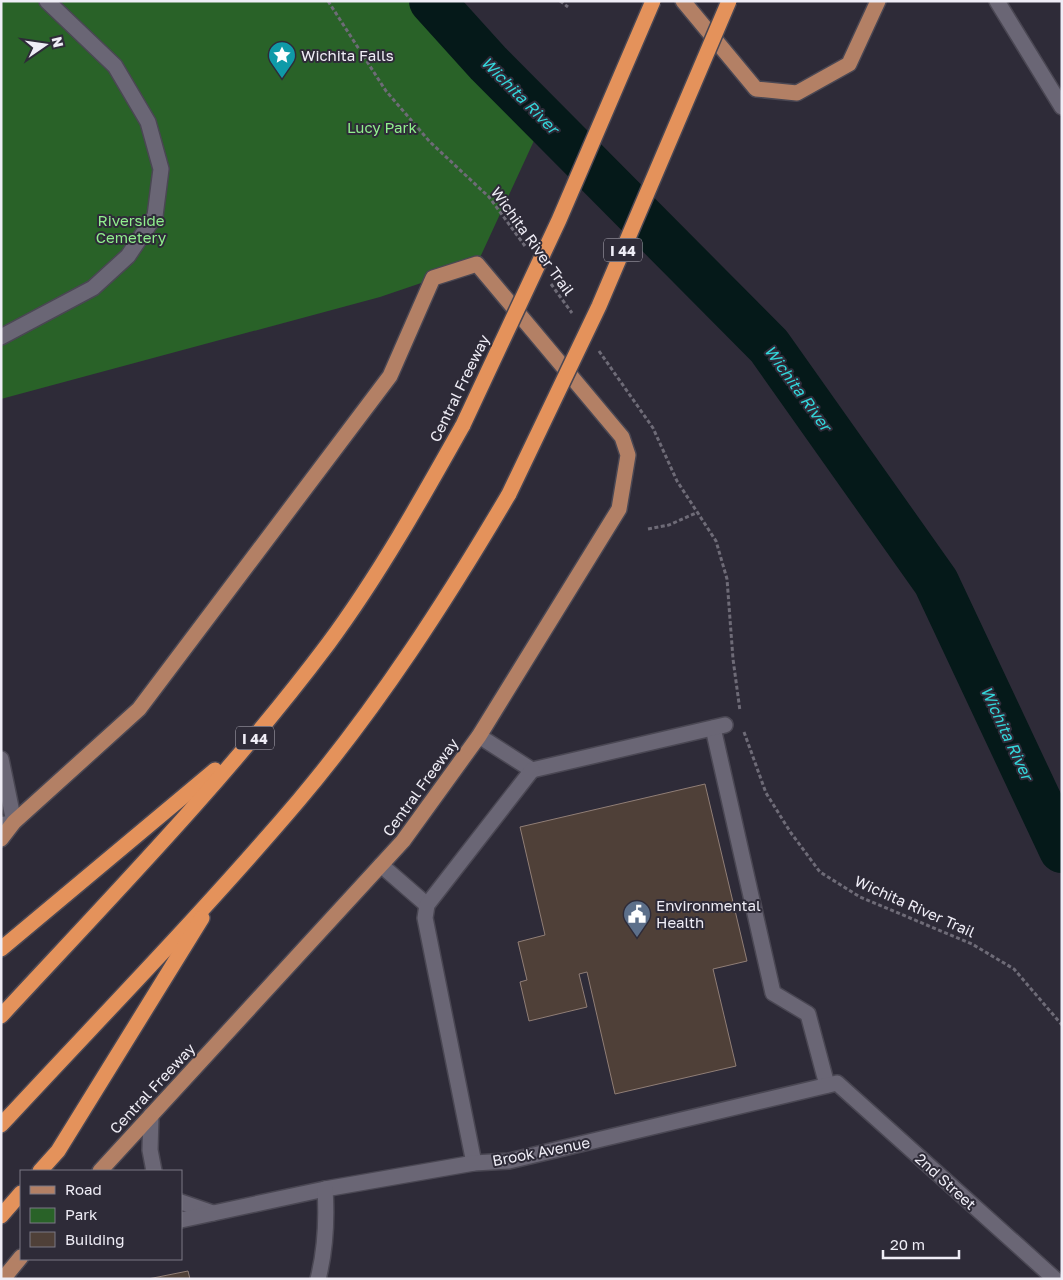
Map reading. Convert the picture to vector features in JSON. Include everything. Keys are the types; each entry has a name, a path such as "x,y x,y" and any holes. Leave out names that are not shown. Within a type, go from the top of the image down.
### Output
{"highway":[{"name":"Central Freeway","path":"1,1016 256,736 329,642 398,540 463,425 559,220 653,1"},
{"name":"I 44","path":"1,1125 300,799 384,690 446,600 509,494 599,306 729,1"},
{"path":"1,949 256,736"},
{"path":"41,1170 58,1151 221,887"},
{"path":"1,1216 20,1194"}],"main road":[{"path":"684,1 756,89 797,93 849,64 878,1"},
{"name":"Central Freeway","path":"1,839 8,824 139,709 390,376 433,278 477,264 622,437 628,455 619,509 479,736 403,841 101,1170"},
{"path":"3,1279 20,1258"}],"street":[{"path":"1,337 93,288 128,256 155,216 162,169 148,122 115,66 47,1"},
{"path":"997,1 1062,107"},
{"path":"474,1163 425,918 427,906 532,770 719,727 773,993 808,1014 832,1084"},
{"path":"479,736 532,770"},
{"path":"1,759 8,824"},
{"path":"381,865 427,906"},
{"name":"Brook Avenue","path":"182,1220 325,1189 474,1163 509,1161 832,1084"},
{"name":"2nd Street","path":"832,1084 1055,1279"},
{"path":"151,1115 150,1150 154,1170"},
{"path":"318,1279 324,1255 327,1223 325,1189"},
{"path":"182,1202 214,1213"}],"path":[{"name":"Wichita River Trail","path":"328,1 386,91 430,142 489,197 529,252"},
{"path":"560,1 568,7 567,1"},
{"name":"Wichita River Trail","path":"546,276 574,316"},
{"path":"596,348 653,428 677,481 696,513 716,541 727,578 733,659 740,712"},
{"path":"648,529 669,525 696,513"},
{"name":"Wichita River Trail","path":"743,730 766,793 790,833 820,872 860,897 972,944 1014,969 1060,1023"}],"green space":[{"path":"1,1 432,1 488,63 544,119 477,264 380,297 1,399"}],"building":[{"name":"Environmental Health","path":"705,784 747,961 713,969 736,1066 615,1094 587,972 579,974 587,1007 529,1021 520,982 527,980 518,942 545,935 520,827"},
{"path":"188,1271 190,1279 148,1279"}],"waterway":[{"name":"Wichita River","path":"432,1 488,63 769,346 936,582 1062,850"}],"place":[{"name":"Wichita Falls","path":"282,79"},
{"name":"Environmental Health","path":"637,938"}],"park label":[{"name":"Lucy Park","path":"382,127"},
{"name":"Riverside Cemetery","path":"131,228"}]}
